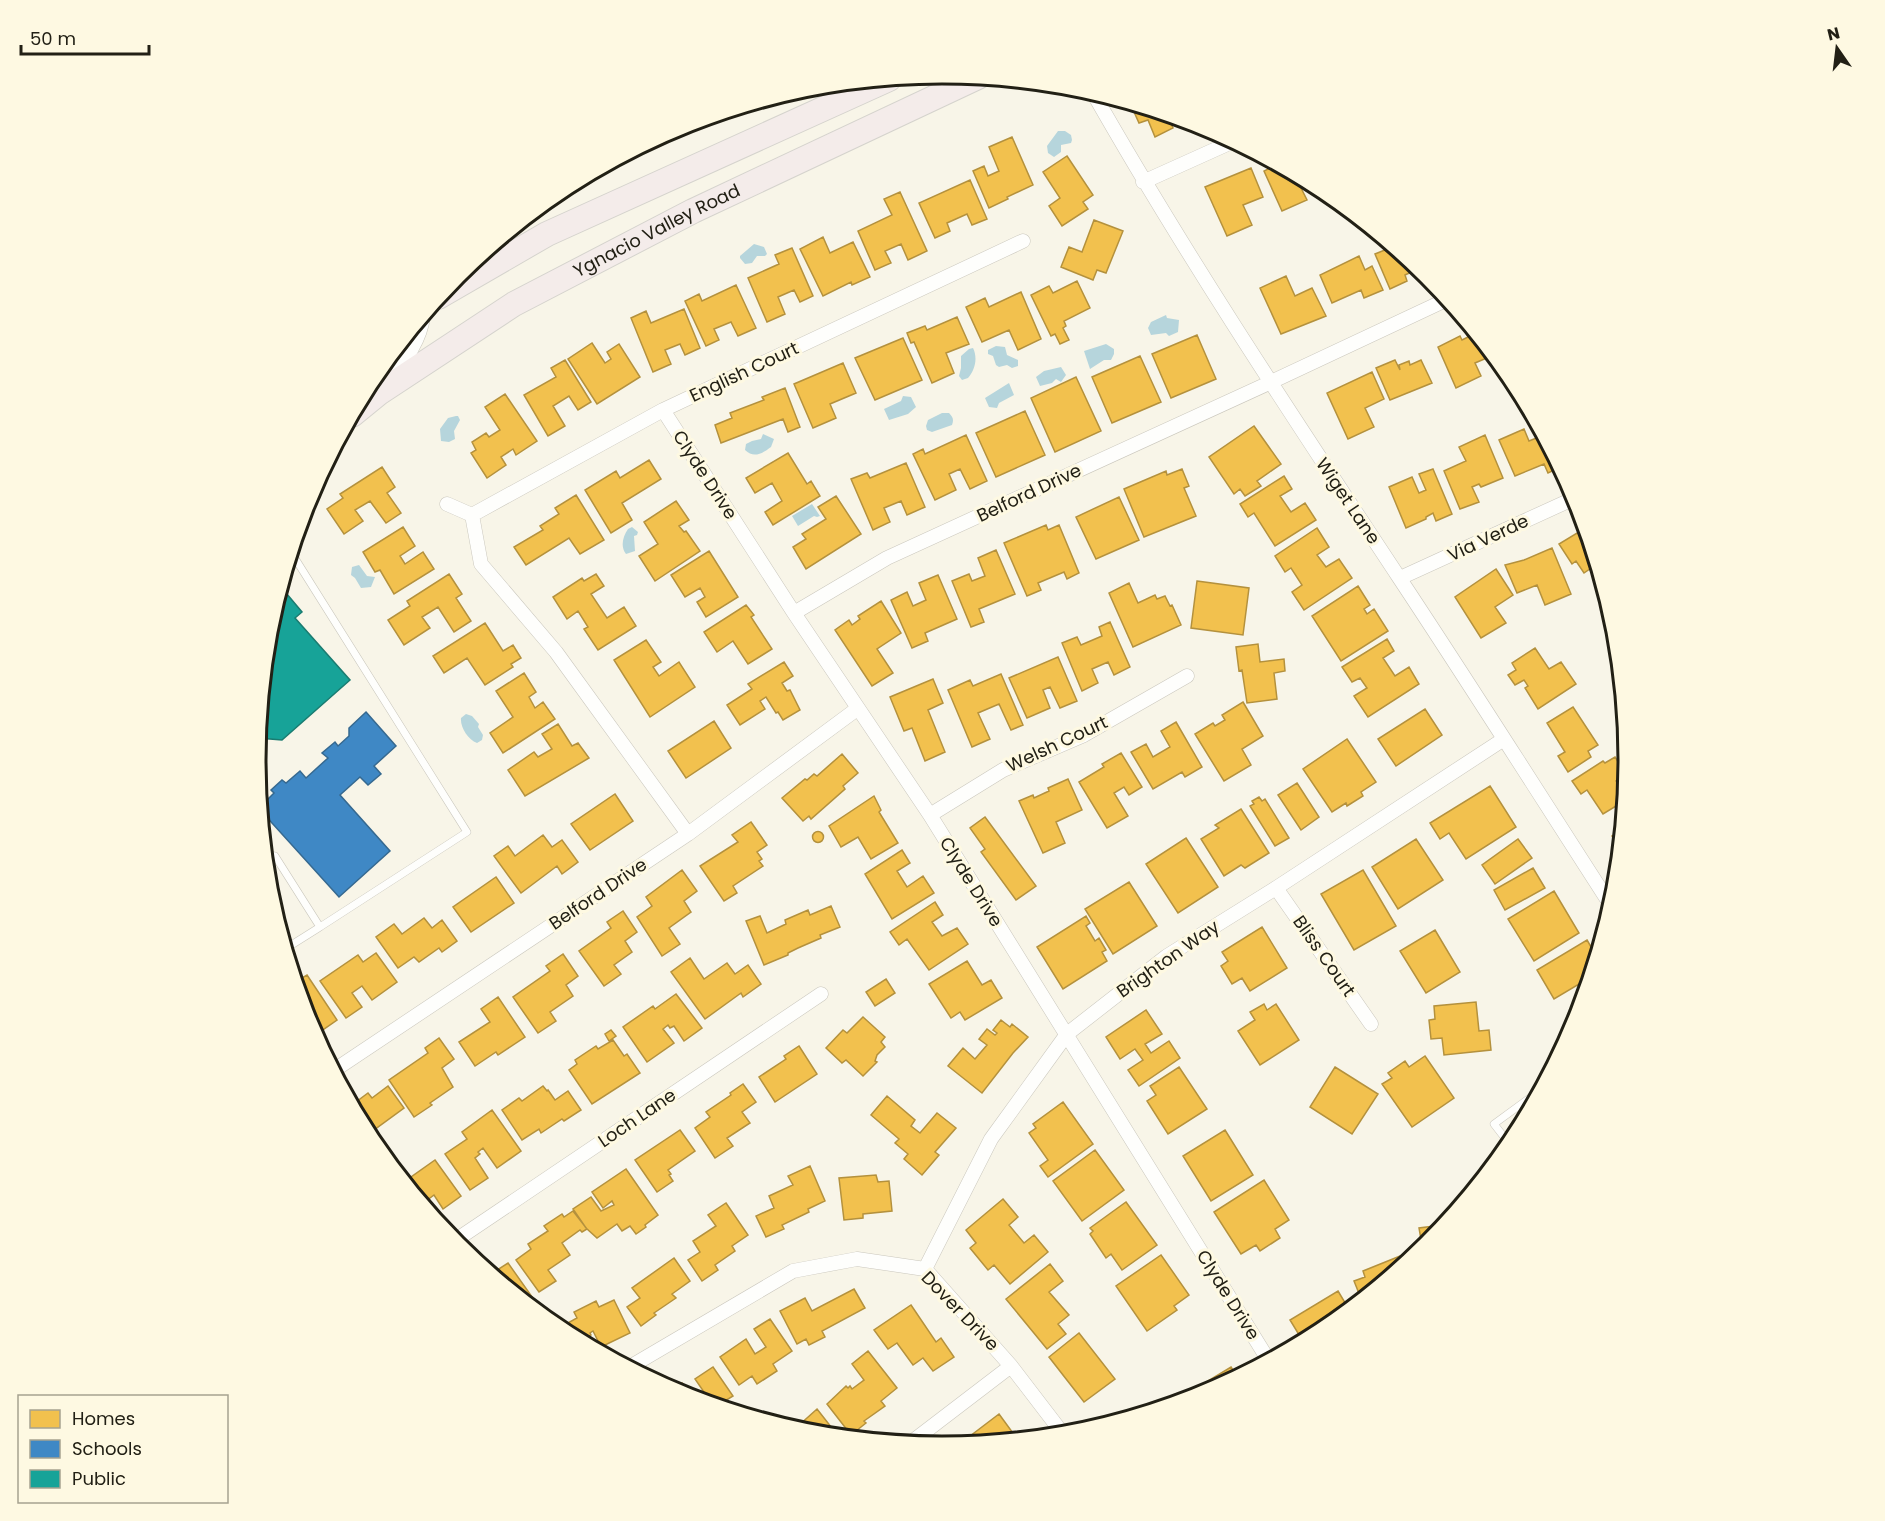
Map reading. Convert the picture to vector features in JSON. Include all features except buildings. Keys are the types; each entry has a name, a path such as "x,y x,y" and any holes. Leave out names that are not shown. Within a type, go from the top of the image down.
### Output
{"highway":[{"name":"Ygnacio Valley Road","path":"370,401 514,304 693,212 962,84"},
{"path":"464,282 547,234 868,88"}],"street":[{"name":"Wiget Lane","path":"1098,103 1143,182 1269,383 1400,578 1605,896"},
{"path":"1143,182 1224,146"},
{"name":"English Court","path":"472,514 663,410 1023,241"},
{"name":"Belford Drive","path":"794,613 887,558 1440,303"},
{"path":"380,393 408,357 417,335"},
{"name":"Clyde Drive","path":"663,410 857,709 930,815 1265,1355"},
{"name":"Via Verde","path":"1400,578 1568,501"},
{"path":"447,504 472,514 481,564 556,652 688,834"},
{"name":"Welsh Court","path":"930,815 1003,770 1084,735 1187,676"},
{"name":"Belford Drive","path":"340,1067 688,834 857,709"},
{"name":"Brighton Way","path":"925,1269 991,1139 1066,1034 1167,956 1276,888 1504,739"},
{"name":"Bliss Court","path":"1276,888 1371,1024"},
{"name":"Loch Lane","path":"461,1236 821,994"},
{"name":"Dover Drive","path":"636,1363 793,1271 857,1259 925,1269 1011,1366 1057,1427"},
{"path":"919,1436 1011,1366"}],"lane":[{"path":"292,945 467,832 297,561"},
{"path":"273,856 320,927"},
{"path":"1504,1137 1494,1124 1528,1099"}],"water":[{"path":"1058,131 1065,131 1071,135 1072,140 1071,143 1061,145 1061,152 1054,157 1048,153 1047,146"},
{"path":"754,244 764,247 767,254 757,256 752,263 745,264 740,256"},
{"path":"1166,315 1167,318 1179,320 1178,332 1169,336 1166,333 1151,335 1148,328 1151,322"},
{"path":"1106,344 1114,349 1111,360 1104,360 1090,369 1084,351"},
{"path":"996,346 1005,347 1007,355 1018,360 1018,366 1012,368 1007,365 999,367 996,365 993,356 988,354 988,350"},
{"path":"973,348 974,368 968,378 962,380 959,376 961,356"},
{"path":"1061,367 1066,375 1061,382 1056,379 1052,383 1040,386 1036,377 1044,371"},
{"path":"1009,383 1014,395 999,403 997,408 989,407 985,398"},
{"path":"903,396 911,397 916,407 908,414 889,420 884,409 901,401"},
{"path":"942,413 950,414 953,420 952,425 932,432 927,430 928,420"},
{"path":"458,416 460,420 454,431 455,439 449,442 441,441 440,429 448,418"},
{"path":"763,434 774,439 771,447 755,455 748,453 745,450 746,444 761,439"},
{"path":"812,504 820,516 814,516 798,526 792,516"},
{"path":"632,527 638,532 634,536 635,551 626,554 623,548 624,538 628,529"},
{"path":"359,565 367,576 375,577 371,587 361,588 351,575 352,567"},
{"path":"466,714 472,716 479,724 478,727 483,735 482,740 477,743 463,729 461,718"}]}
